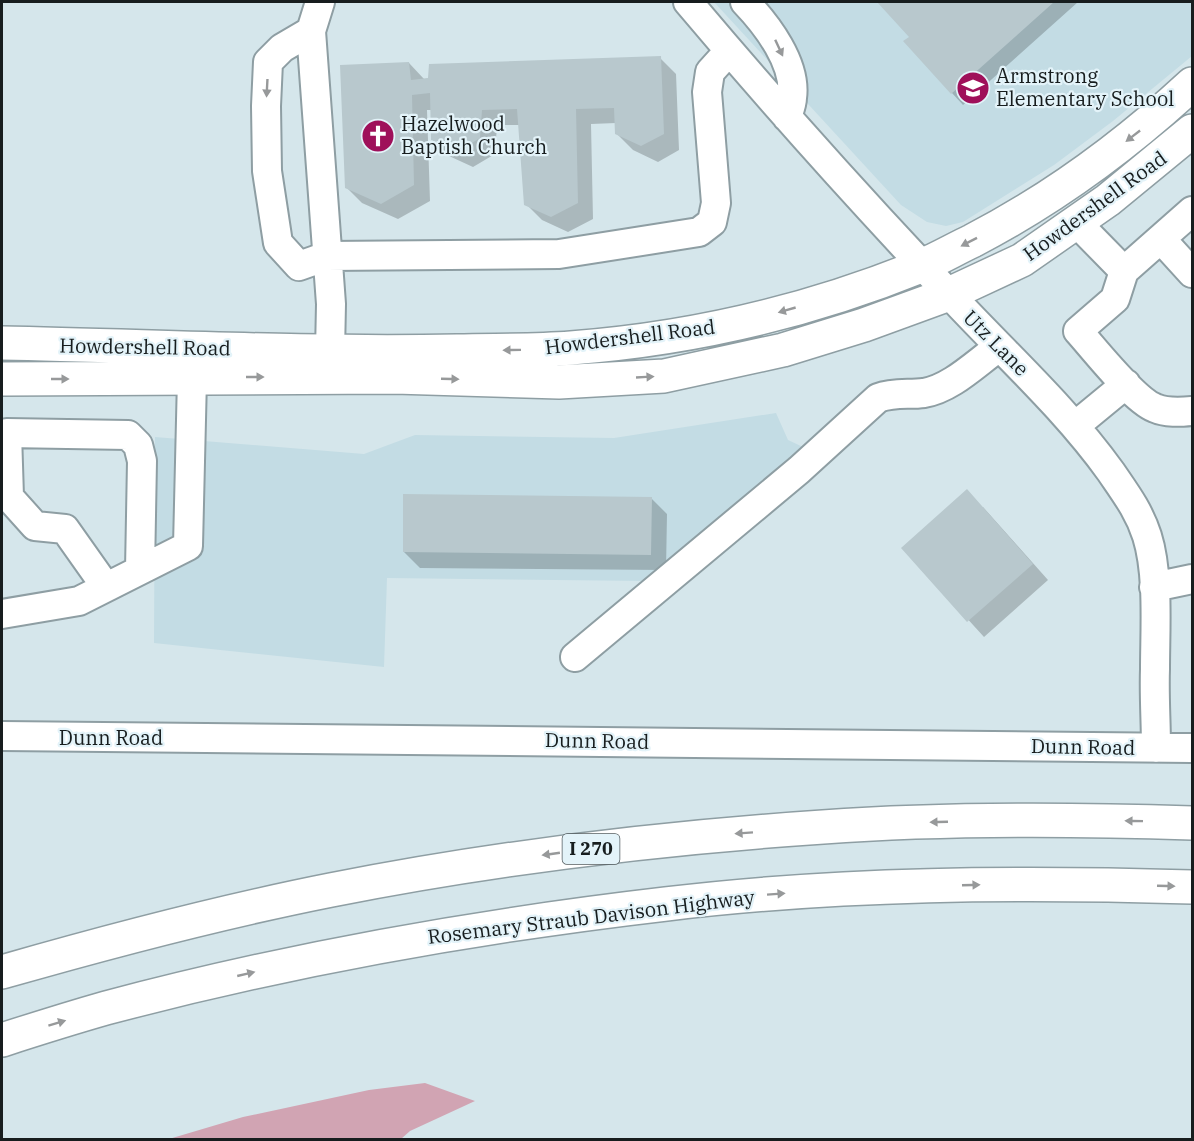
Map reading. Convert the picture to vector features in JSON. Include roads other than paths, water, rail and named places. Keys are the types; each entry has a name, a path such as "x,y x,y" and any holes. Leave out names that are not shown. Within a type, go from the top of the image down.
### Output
{"main road":[{"name":"Howdershell Road","path":"2,343 330,352 570,348 676,335 760,318 843,295 923,265 1017,218 1093,167 1152,122 1192,84"},
{"name":"Howdershell Road","path":"7,380 394,377 560,382 664,376 783,350 864,325 949,294 1023,260 1108,200 1191,137"},
{"name":"I 270","path":"2,972 208,917 330,891 452,868 578,850 700,836 848,825 1070,819 1192,823"},
{"name":"Rosemary Straub Davison Highway","path":"2,1040 104,1009 342,953 505,925 666,904 750,896 913,886 1074,884 1192,887"}],"street":[{"path":"320,2 311,31 331,304 330,352"},
{"name":"Utz Lane","path":"688,2 787,117 949,294 1075,426 1090,443 1137,510 1148,538 1154,587 1156,748"},
{"path":"745,2 765,22 789,71 793,96 787,117"},
{"path":"311,31 282,48 268,62 267,171 278,243 299,266 327,256 559,254 699,232 712,222 716,203 706,92 710,72 729,51"},
{"path":"1192,211 1124,271 1115,299 1078,331 1133,392 1156,409 1192,411"},
{"path":"1076,222 1124,271"},
{"path":"1161,239 1189,265"},
{"path":"575,657 741,519 878,398 890,393 923,393 941,388 999,347"},
{"path":"2,614 79,601 106,587 140,558 188,546 192,378"},
{"path":"1075,426 1133,392"},
{"path":"106,587 65,529 35,526 9,497 7,432 128,435 138,445 142,461 140,558"},
{"path":"1154,587 1192,579"},
{"name":"Dunn Road","path":"2,736 1192,748"}],"place":[{"name":"Armstrong Elementary School","path":"973,88"},
{"name":"Hazelwood Baptish Church","path":"378,136"}]}
